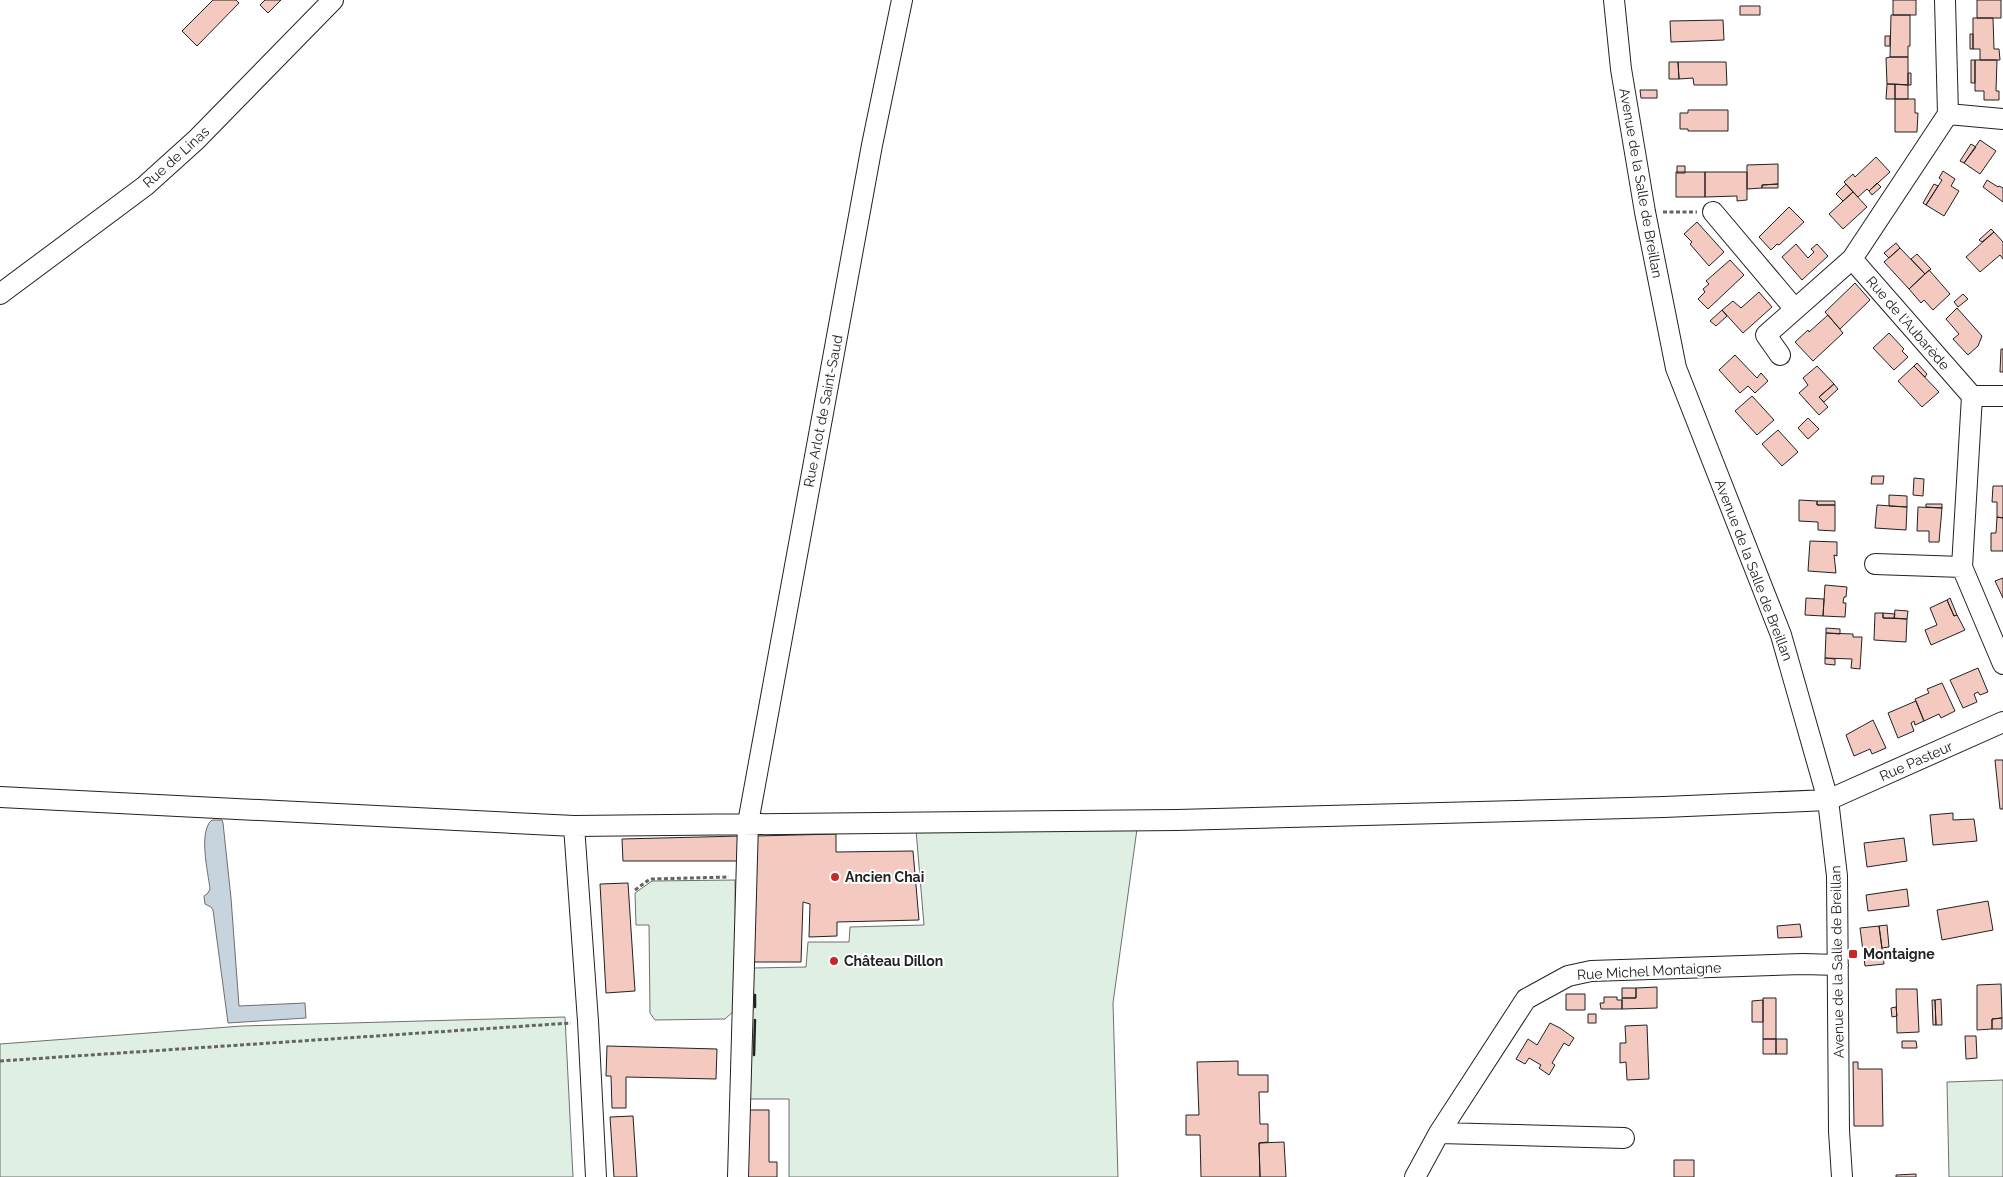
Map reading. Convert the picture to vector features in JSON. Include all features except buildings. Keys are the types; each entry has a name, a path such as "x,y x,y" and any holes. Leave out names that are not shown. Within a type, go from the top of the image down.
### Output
{"street":[{"name":"Rue de Linas","path":"0,294 145,186 196,140 333,0"},
{"name":"Rue Arlot de Saint-Saud","path":"738,1177 748,823 872,145 902,0"},
{"name":"Avenue de la Salle de Breillan","path":"1614,0 1621,69 1645,212 1676,368 1782,634 1828,800 1837,876 1839,1131 1842,1177"},
{"path":"1780,355 1766,335 1794,308 1852,259 1948,114 1945,0"},
{"path":"1948,114 2003,119"},
{"path":"1713,212 1794,308"},
{"name":"Rue de l'Aubarède","path":"1852,259 1972,396"},
{"path":"2003,396 1972,396 1962,567 2003,664"},
{"path":"1876,564 1962,567"},
{"name":"Rue Pasteur","path":"1828,800 2003,722"},
{"path":"0,797 574,826 1167,820 1664,807 1828,800"},
{"path":"574,826 588,1022 596,1177"},
{"name":"Rue Michel Montaigne","path":"1415,1177 1439,1132 1526,999 1568,976 1591,971 1803,964 1838,965"},
{"path":"1439,1132 1624,1138"}],"path":[{"path":"1645,212 1713,212"},
{"path":"635,890 650,879 747,877"},
{"path":"0,1061 588,1022"}],"green space":[{"path":"1137,829 1113,1003 1118,1177 789,1177 789,1099 749,1099 753,968 806,967 808,942 849,942 850,927 924,925 916,830"},
{"path":"735,880 736,1009 725,1019 655,1020 650,1013 649,925 636,925 635,893 652,881"},
{"path":"565,1017 573,1177 0,1177 0,1044 242,1026"},
{"path":"2003,1080 2003,1177 1949,1177 1947,1082"}],"shaded area":[{"path":"212,820 222,820 223,823 239,1006 305,1003 306,1018 228,1023 213,910 205,904 204,896 210,889 205,842 208,825"}],"wall":[{"path":"755,995 755,1007"},
{"path":"754,1055 755,1020"}],"place":[{"name":"Ancien Chai","path":"835,877"},
{"name":"Montaigne","path":"1853,954"},
{"name":"Château Dillon","path":"834,961"}]}
